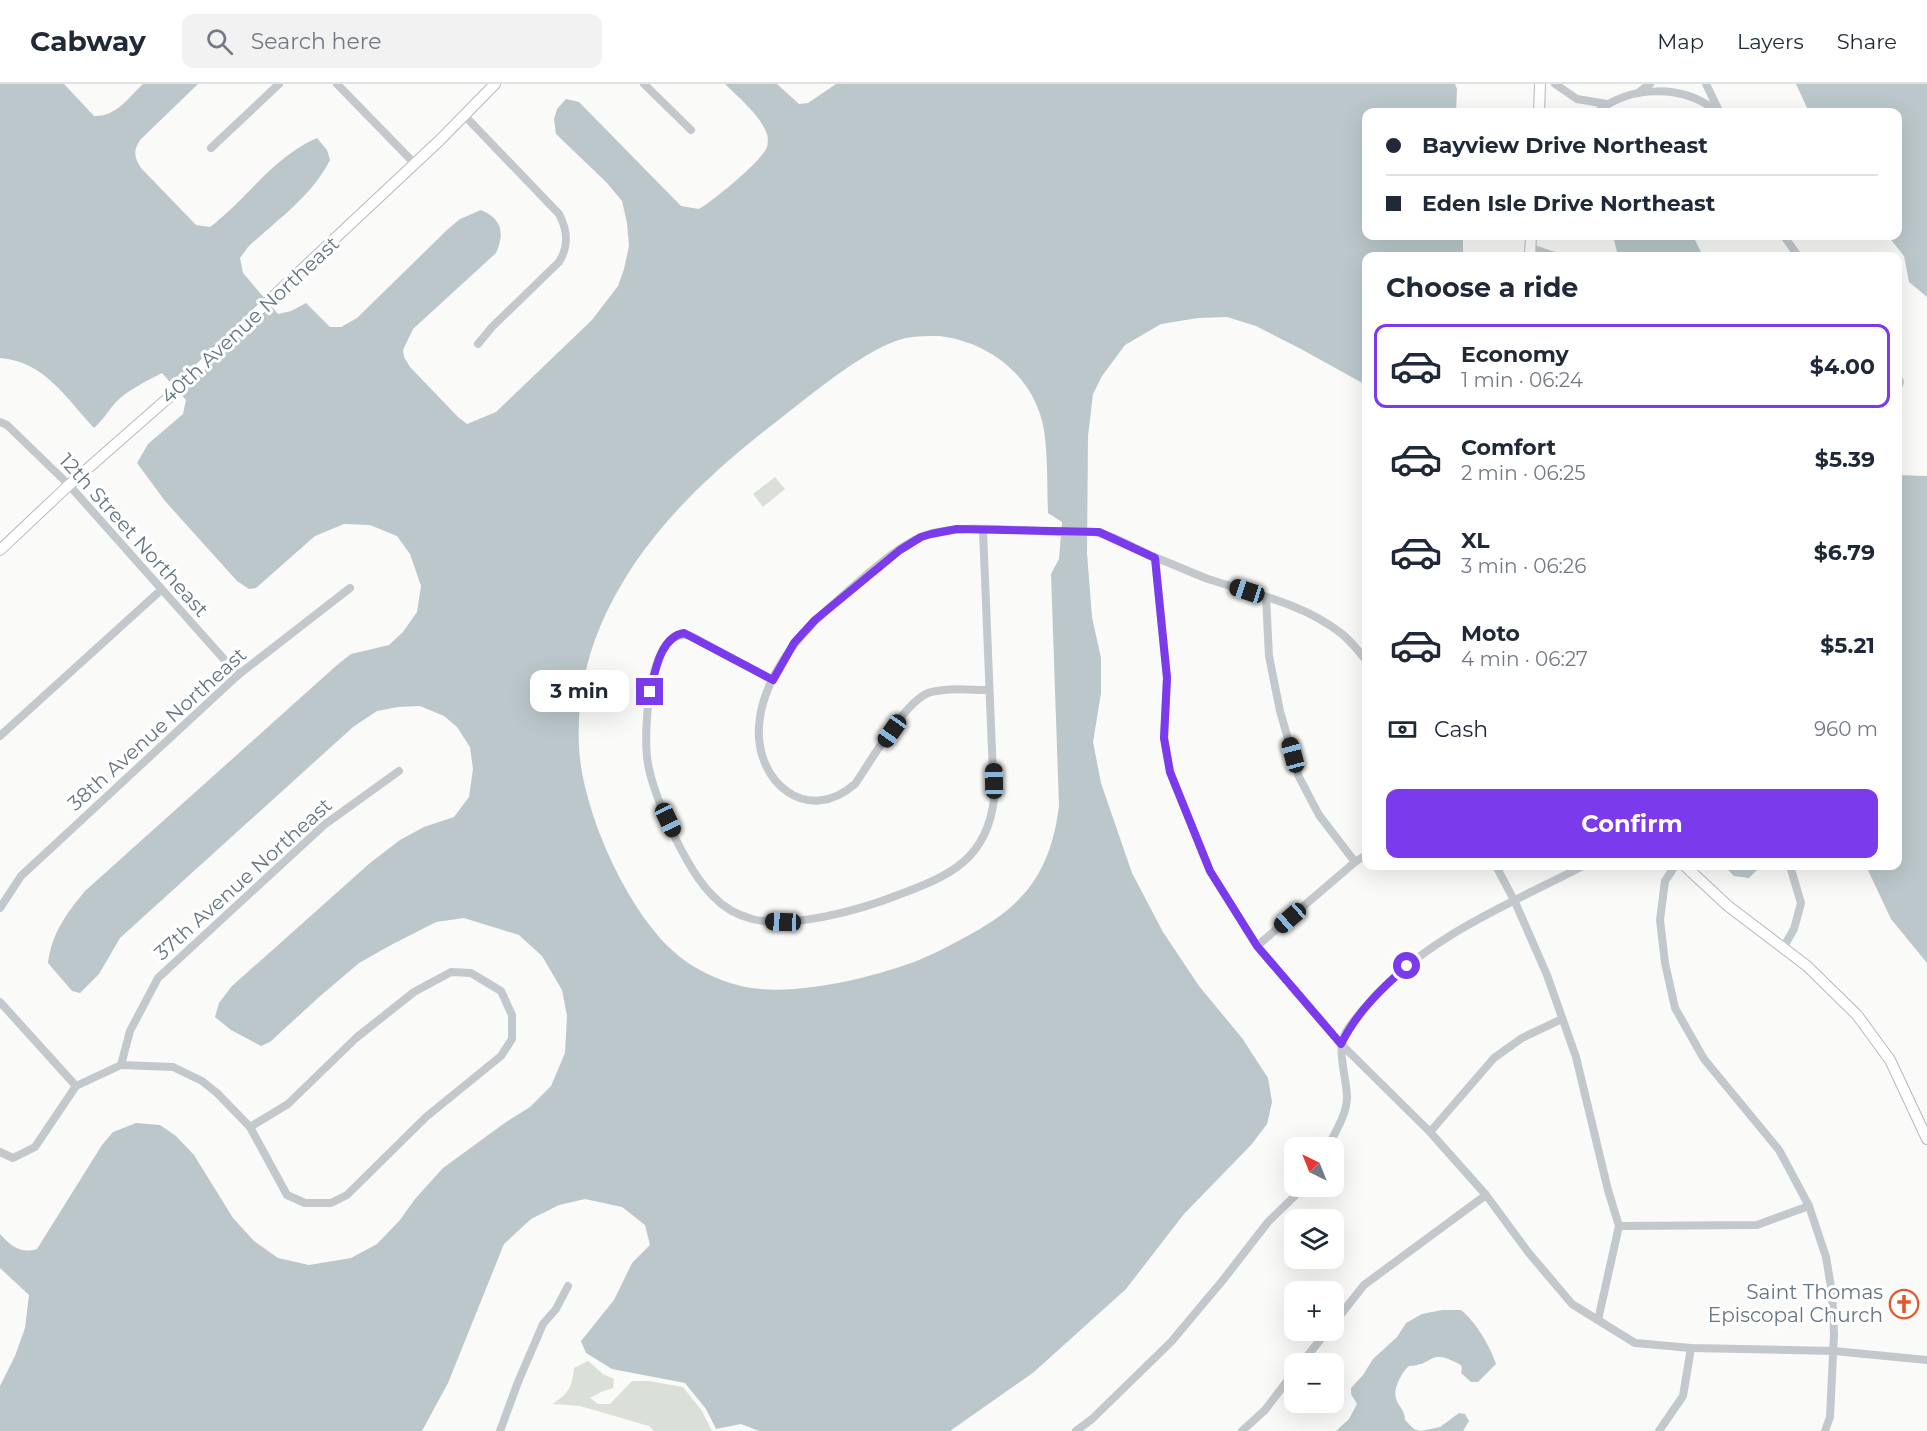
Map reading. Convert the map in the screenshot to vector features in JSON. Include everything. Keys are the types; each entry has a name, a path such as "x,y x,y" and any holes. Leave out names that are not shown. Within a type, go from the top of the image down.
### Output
{"street":[{"path":"212,148 279,84"},
{"path":"336,84 415,164"},
{"name":"40th Avenue Northeast","path":"0,550 69,485 168,398 280,289 465,116 495,84"},
{"path":"644,84 691,130"},
{"path":"1539,108 1540,84"},
{"path":"1555,84 1577,99 1607,104"},
{"path":"1637,93 1650,84"},
{"path":"1706,84 1716,108"},
{"path":"1602,108 1637,93 1655,91 1676,92 1695,98 1711,108"},
{"path":"465,116 559,214 567,233 565,253 553,268 492,327 478,344"},
{"name":"12th Street Northeast","path":"0,422 8,425 69,485 238,675"},
{"path":"989,690 936,691 918,699 904,714 855,784 845,793 832,799 818,801 795,796 778,784 766,766 761,752 759,723 762,709 773,680 794,643 815,620 900,550 921,537 957,529 1099,532 1155,558 1207,578 1301,609 1342,634 1362,656"},
{"path":"773,680 684,633 677,634 666,644 660,656 646,723 647,760 653,782 687,861 702,884 725,907 753,919 801,920 855,910 886,900 951,871 976,851 989,826 994,799 983,530"},
{"path":"1155,558 1167,678 1164,738 1170,772 1210,871 1257,946 1341,1044 1430,1132 1486,1195 1528,1252 1572,1304 1635,1343 1691,1348 1834,1351 1927,1360"},
{"name":"38th Avenue Northeast","path":"0,908 21,876 238,675 350,588"},
{"path":"0,736 161,590"},
{"path":"1266,597 1269,656 1280,711 1299,777 1319,815 1355,862"},
{"name":"37th Avenue Northeast","path":"121,1065 130,1031 158,978 324,825 399,771"},
{"path":"1257,946 1362,858"},
{"path":"1498,870 1515,902 1547,975 1576,1057 1619,1226 1598,1320"},
{"path":"1333,1137 1347,1100 1341,1044 1352,1023 1382,987 1420,954 1468,923 1515,902 1575,870"},
{"path":"1672,870 1665,881 1660,920 1665,963 1675,1008 1704,1059 1779,1150 1809,1206 1826,1257 1832,1293 1834,1351 1830,1417 1825,1431"},
{"path":"1689,870 1728,906 1807,966 1840,997 1882,1046 1899,1076 1927,1139"},
{"path":"1782,948 1794,930 1801,903 1791,870"},
{"path":"0,1152 13,1158 35,1147 76,1086 121,1065 173,1066 202,1081 250,1127 287,1196 305,1203 331,1203 347,1195 426,1117 501,1056 512,1039 512,1015 506,999 501,991 471,973 452,972 414,992 356,1038 288,1104 250,1127"},
{"path":"0,1002 76,1086"},
{"path":"1430,1132 1494,1058 1522,1038 1562,1019"},
{"path":"1344,1310 1364,1285 1486,1195"},
{"path":"1076,1431 1092,1419 1171,1342 1268,1222 1294,1197"},
{"path":"1619,1226 1756,1225 1809,1206"},
{"path":"500,1431 543,1324 556,1309 568,1286"},
{"path":"1310,1353 1319,1341"},
{"path":"1659,1431 1683,1396 1691,1348"},
{"path":"1242,1431 1264,1410 1284,1385"}],"shaded area":[{"path":"0,84 64,84 94,116 115,110 143,84 198,84 140,140 135,154 141,168 196,225 210,227 287,156 317,138 327,150 330,160 322,173 304,196 248,247 240,258 243,273 278,314 291,311 306,303 330,327 341,327 357,318 460,219 481,210 488,214 500,227 499,246 496,253 413,329 403,350 410,367 467,424 496,412 592,320 618,286 624,269 629,246 622,201 607,183 556,134 554,119 557,109 566,99 579,102 681,206 699,209 747,171 767,146 768,139 764,127 749,107 725,84 777,84 799,104 808,103 836,84 1455,84 1457,89 1456,108 1362,108 1362,240 1463,240 1463,252 1362,252 1362,383 1256,326 1227,317 1198,318 1161,324 1125,345 1102,376 1093,394 1088,436 1087,553 1092,617 1101,658 1101,693 1093,742 1101,783 1132,873 1163,932 1199,986 1242,1038 1268,1078 1272,1102 1267,1124 1251,1145 1184,1214 1126,1289 1034,1372 950,1431 759,1431 741,1424 716,1429 706,1409 685,1383 612,1369 586,1353 581,1341 614,1300 632,1263 650,1245 645,1225 622,1207 585,1199 559,1205 531,1219 504,1244 448,1383 422,1431 0,1431 0,1386 15,1356 25,1328 29,1295 0,1268 0,1234 16,1248 37,1249 102,1145 113,1132 136,1123 160,1125 176,1136 194,1155 233,1218 254,1241 278,1258 309,1265 351,1258 377,1244 443,1168 530,1107 551,1086 565,1053 567,1016 562,990 542,956 519,935 464,918 436,922 359,963 270,1042 261,1046 231,1030 215,1017 219,1003 232,986 370,863 400,840 424,827 454,817 469,797 473,769 470,747 457,727 444,716 420,706 377,711 353,727 120,938 99,974 80,993 72,991 48,963 56,933 85,891 337,665 351,654 389,645 403,632 417,612 421,586 410,554 397,536 370,525 344,524 315,536 256,588 249,589 237,581 165,501 137,463 148,444 183,414 186,400 162,373 121,397 94,428 53,383 29,366 0,358","holes":["939,336 976,346 1007,365 1031,394 1044,430 1048,513 1062,522 1059,559 1051,574 1059,806 1055,831 1048,852 1040,871 1016,902 982,928 919,960 879,973 807,988 761,989 723,980 687,962 655,932 623,884 598,828 588,799 579,747 583,686 594,641 615,595 633,565 677,511 727,462 824,384 875,350 906,338"]},
{"path":"1796,84 1927,84 1927,297 1909,282 1904,256 1891,240 1902,240 1902,108 1807,108"},
{"path":"1614,240 1695,240 1701,252 1617,252"},
{"path":"1902,475 1927,476 1927,963 1891,919 1868,870 1902,870"},
{"path":"775,477 785,489 763,507 753,494"},
{"path":"1728,870 1757,870 1749,878 1734,876"},
{"path":"1442,1310 1461,1310 1467,1315 1482,1335 1496,1364 1478,1382 1471,1382 1461,1373 1461,1365 1447,1358 1436,1357 1409,1366 1399,1380 1395,1394 1405,1420 1414,1429 1420,1431 1336,1431 1349,1419 1357,1404 1351,1394 1351,1388 1373,1359 1397,1337 1406,1323 1422,1314"},
{"path":"588,1361 603,1374 614,1379 613,1388 590,1398 598,1404 610,1404 632,1381 649,1381 683,1387 702,1411 712,1431 654,1431 649,1426 580,1406 552,1404 569,1389 574,1368"},
{"path":"1459,1413 1465,1414 1469,1421 1463,1431 1421,1431 1440,1427"}],"place":[{"name":"Saint Thomas Episcopal Church","path":"1904,1304"}],"route":[{"path":"650,692 660,656 666,644 677,634 684,633 773,680 794,643 815,620 891,557 921,537 957,529 1099,532 1155,558 1167,678 1164,738 1170,772 1210,871 1257,946 1341,1044 1352,1023 1382,987 1407,966"}]}
